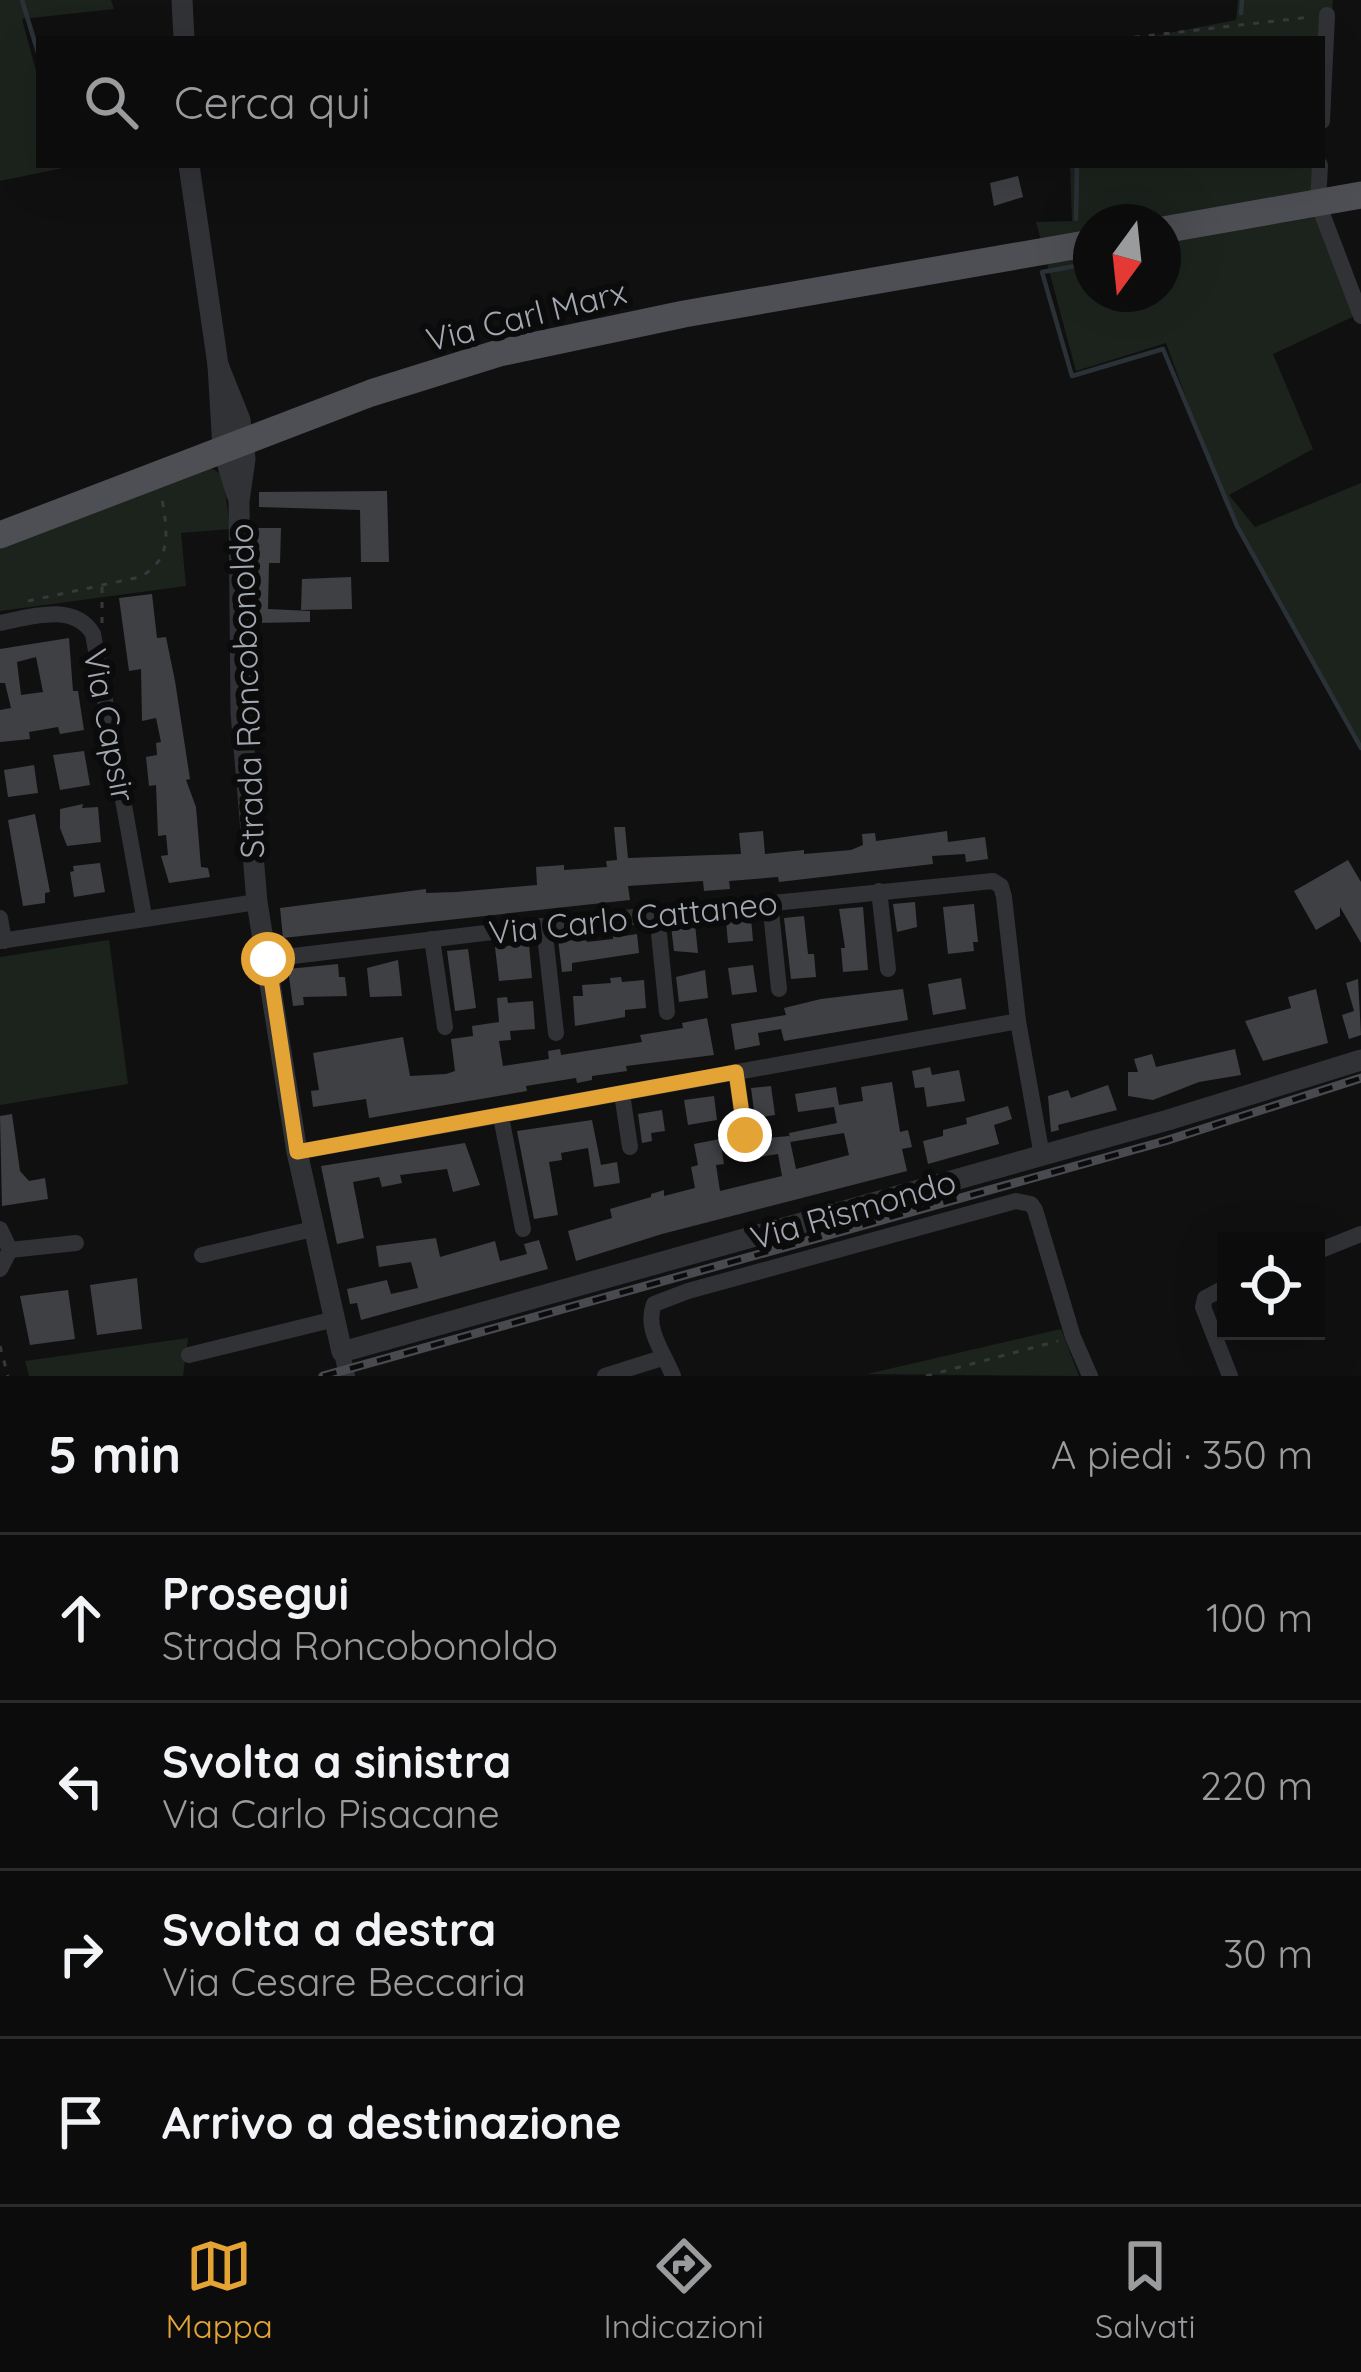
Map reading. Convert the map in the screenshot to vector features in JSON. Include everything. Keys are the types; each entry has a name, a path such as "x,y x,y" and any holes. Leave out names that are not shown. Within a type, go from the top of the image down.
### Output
{"main road":[{"path":"1181,227 1361,195"},
{"name":"Via Carl Marx","path":"0,535 371,393 499,353 684,314 1073,246"}],"street":[{"path":"182,0 184,36"},
{"path":"1325,57 1327,15"},
{"name":"Strada Roncobonoldo","path":"189,168 218,365 240,420 233,445 245,459 239,501 244,776 257,902 297,1152 347,1376"},
{"path":"1320,168 1318,203 1361,316"},
{"name":"Via Capsir","path":"0,623 60,614 80,618 93,634 144,916"},
{"name":"Via Carlo Cattaneo","path":"268,959 983,880 998,883 1004,897 1018,1021"},
{"path":"879,891 888,969"},
{"path":"0,918 2,941 257,902"},
{"path":"770,902 779,989"},
{"path":"656,914 668,1012"},
{"path":"544,926 556,1033"},
{"path":"432,939 445,1027"},
{"path":"297,1152 1018,1021 1042,1156"},
{"name":"Via Rismondo","path":"343,1352 1042,1156 1361,1060"},
{"path":"736,1072 745,1135"},
{"path":"622,1094 630,1147"},
{"path":"501,1118 523,1229"},
{"path":"673,1376 650,1318 654,1304 1016,1201 1031,1204 1035,1210 1073,1337 1090,1376"},
{"path":"0,1229 10,1250"},
{"path":"202,1255 313,1229"},
{"path":"1325,1248 1361,1234"},
{"path":"10,1250 76,1243"},
{"path":"0,1269 10,1250"},
{"path":"1217,1292 1205,1298 1203,1307 1230,1376"},
{"path":"189,1354 335,1319"},
{"path":"605,1376 662,1358"}],"path":[{"path":"1145,36 1327,15"},
{"path":"23,618 23,606 32,598 140,578 163,557 167,544 160,487"},
{"path":"93,634 104,618 102,584"},
{"path":"926,1376 1073,1337"},
{"path":"0,1346 8,1376"}],"shaded area":[{"path":"0,0 111,0 114,9 22,19 36,71 36,168 63,168 0,181"},
{"path":"1238,0 1333,0 1325,124 1325,36 1153,36 1236,20"},
{"path":"1070,168 1324,168 1325,202 1361,313 1273,354 1313,449 1229,495 1255,527 1361,483 1361,747 1224,502 1166,343 1076,371 1036,222 1072,221"},
{"path":"207,466 223,475 230,529 181,533 186,586 0,611 0,547"},
{"path":"109,940 128,1084 0,1105 0,957"},
{"path":"1061,1329 1079,1376 867,1374"},
{"path":"188,1338 183,1376 29,1376 25,1361"}],"building":[{"path":"1018,176 1023,197 994,206 990,183"},
{"path":"387,491 389,562 361,562 360,510 259,507 259,492"},
{"path":"254,528 281,528 280,563 269,563 268,609 310,611 310,622 255,623"},
{"path":"351,577 352,609 301,610 302,579"},
{"path":"152,594 157,638 166,637 175,681 201,867 208,868 210,877 169,883 161,856 168,855 166,835 158,836 156,785 149,786 146,757 157,755 156,743 161,742 156,718 142,721 141,669 129,671 119,598"},
{"path":"69,638 73,691 78,691 84,730 60,734 58,727 29,732 30,739 0,742 0,710 11,708 5,683 0,683 0,649","holes":["36,657 43,692 21,695 17,662"]},
{"path":"84,751 90,785 60,790 53,755"},
{"path":"34,765 38,793 8,797 4,770"},
{"path":"83,804 82,808 98,807 101,842 67,846 60,809"},
{"path":"35,814 50,892 45,893 45,903 23,906 8,820"},
{"path":"614,827 625,827 628,858 741,854 739,833 763,831 765,854 804,850 804,854 851,850 863,845 862,834 875,833 876,841 947,831 948,842 985,837 988,859 966,862 965,854 932,856 933,864 779,882 778,877 729,881 730,889 704,891 703,881 628,886 630,900 283,938 280,908 426,889 426,893 456,892 537,885 536,867 607,867 606,861 617,860"},
{"path":"1348,860 1361,882 1361,943 1340,907 1340,916 1316,930 1294,891"},
{"path":"100,863 105,892 74,897 73,866"},
{"path":"915,902 917,927 897,932 893,904"},
{"path":"974,904 978,942 973,942 974,951 948,954 943,907"},
{"path":"863,907 868,970 843,972 839,909"},
{"path":"804,916 816,977 791,979 784,918"},
{"path":"751,918 753,941 728,943 726,921"},
{"path":"695,924 698,953 674,951 671,926"},
{"path":"623,932 624,936 637,934 639,953 572,963 572,971 562,972 558,939 586,936 587,942 613,939 613,934"},
{"path":"529,944 532,978 499,981 495,947"},
{"path":"468,949 476,1008 455,1011 447,951"},
{"path":"398,960 402,996 370,997 367,968"},
{"path":"338,964 347,996 303,997 304,1005 293,1006 288,969"},
{"path":"753,965 757,992 732,995 728,968"},
{"path":"705,970 708,998 679,1002 676,977"},
{"path":"621,977 622,982 644,980 646,1008 575,1026 573,996 583,996 582,985 611,983 610,978"},
{"path":"961,978 966,1009 933,1015 928,984"},
{"path":"1358,979 1361,1035 1349,1039 1342,1015 1354,1011 1346,983"},
{"path":"903,989 908,1020 784,1041 781,1029 758,1033 760,1045 735,1050 731,1024 786,1015 784,1008 821,999"},
{"path":"1316,989 1328,1043 1263,1061 1245,1021 1291,1008 1288,997"},
{"path":"507,997 508,1003 533,1001 535,1029 510,1031 511,1040 499,1041 503,1066 549,1059 548,1051 560,1049 561,1055 642,1042 640,1035 683,1028 682,1023 707,1018 714,1055 626,1066 627,1071 592,1076 592,1080 526,1086 527,1091 369,1118 366,1099 313,1107 311,1091 319,1090 313,1053 403,1037 410,1076 446,1074 455,1071 451,1039 473,1036 472,1026 499,1022 497,998"},
{"path":"1235,1049 1241,1075 1199,1082 1153,1100 1128,1096 1128,1072 1138,1072 1134,1059 1152,1054 1156,1067"},
{"path":"930,1067 932,1075 959,1070 965,1101 927,1107 924,1087 915,1088 912,1071"},
{"path":"892,1082 900,1132 908,1130 912,1147 902,1149 907,1171 576,1261 568,1231 612,1218 610,1209 651,1194 664,1190 664,1196 695,1188 694,1144 720,1139 724,1164 716,1165 720,1191 782,1176 778,1154 759,1157 757,1139 790,1139 789,1133 837,1123 834,1107 798,1112 795,1094 836,1087 839,1105 863,1101 861,1087","holes":["844,1133 849,1155 796,1169 790,1142"]},
{"path":"1108,1085 1117,1110 1058,1125 1059,1130 1051,1132 1048,1096 1068,1090 1071,1098"},
{"path":"771,1086 775,1115 755,1118 751,1088"},
{"path":"714,1096 717,1120 688,1125 684,1100"},
{"path":"1008,1106 1012,1119 994,1125 999,1144 928,1164 923,1141 967,1124 966,1118"},
{"path":"662,1110 665,1131 651,1133 652,1141 642,1143 638,1114"},
{"path":"12,1114 20,1171 29,1181 45,1178 48,1199 2,1206 0,1116"},
{"path":"592,1120 601,1165 617,1162 620,1183 594,1187 588,1148 561,1153 562,1160 549,1162 558,1215 534,1219 517,1131"},
{"path":"465,1143 480,1185 453,1192 447,1169 400,1175 402,1183 382,1187 379,1177 353,1182 364,1238 337,1244 321,1166"},
{"path":"436,1238 440,1257 495,1241 500,1261 527,1254 524,1244 539,1240 548,1269 361,1320 347,1289 387,1280 391,1294 418,1288 411,1262 379,1267 376,1246"},
{"path":"137,1278 142,1329 97,1335 90,1285"},
{"path":"68,1290 75,1339 30,1345 20,1296"}],"waterway":[{"path":"22,0 36,46"},
{"path":"1241,13 1242,0"},
{"path":"1076,204 1077,168"},
{"path":"1073,266 1042,272 1072,376 1163,349 1237,526 1361,748"}],"railway":[{"path":"323,1376 1165,1141 1361,1078"}],"route":[{"path":"268,959 297,1152 736,1072 745,1135"}]}
